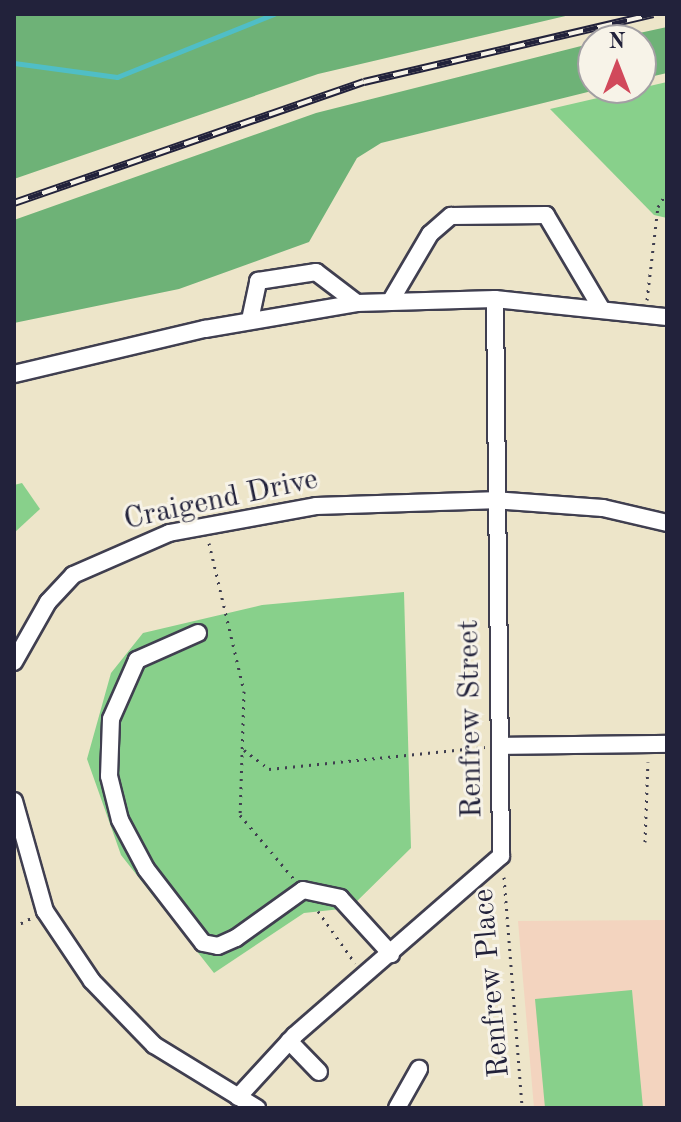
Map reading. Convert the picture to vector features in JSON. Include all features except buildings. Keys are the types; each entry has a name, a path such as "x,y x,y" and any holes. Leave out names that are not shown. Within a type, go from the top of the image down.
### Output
{"street":[{"path":"390,302 430,234 451,216 546,215 601,308"},
{"path":"250,320 258,281 316,272 357,303"},
{"path":"14,374 250,320 357,303 495,299 667,317"},
{"name":"Renfrew Street","path":"238,1097 289,1041 501,856 501,746 493,500 495,299"},
{"name":"Craigend Drive","path":"14,662 48,602 73,575 131,544 206,526 316,506 493,500 603,508 667,523"},
{"path":"198,633 158,647 125,677 105,747 120,820 178,917 203,943 218,946 236,938 303,890 356,909 391,954"},
{"path":"501,746 667,744"},
{"path":"14,801 45,911 69,951 154,1045 257,1108"},
{"path":"289,1041 319,1072"},
{"path":"397,1108 419,1069"}],"path":[{"path":"645,313 658,207 667,192"},
{"path":"206,526 244,691 240,815 303,890 364,976"},
{"path":"645,842 648,744"},
{"path":"243,749 269,769 501,746"},
{"name":"Renfrew Place","path":"501,856 522,1108"}],"shaded area":[{"path":"667,920 667,1108 534,1108 518,921"}],"green space":[{"path":"14,14 574,14 318,74 14,179"},
{"path":"667,27 667,73 657,75 657,29"},
{"path":"577,47 577,95 381,143 357,158 309,242 179,289 14,323 14,220 316,113"},
{"path":"667,82 667,218 654,215 550,109 577,103 657,104 657,84"},
{"path":"22,483 40,509 14,533 14,485"},
{"path":"404,592 411,848 350,908 304,913 214,973 121,855 87,759 111,673 143,633 262,605"},
{"path":"632,990 643,1108 545,1108 535,999"}],"waterway":[{"path":"14,63 117,77 274,14"}],"railway":[{"path":"14,203 364,82 653,14"}]}
